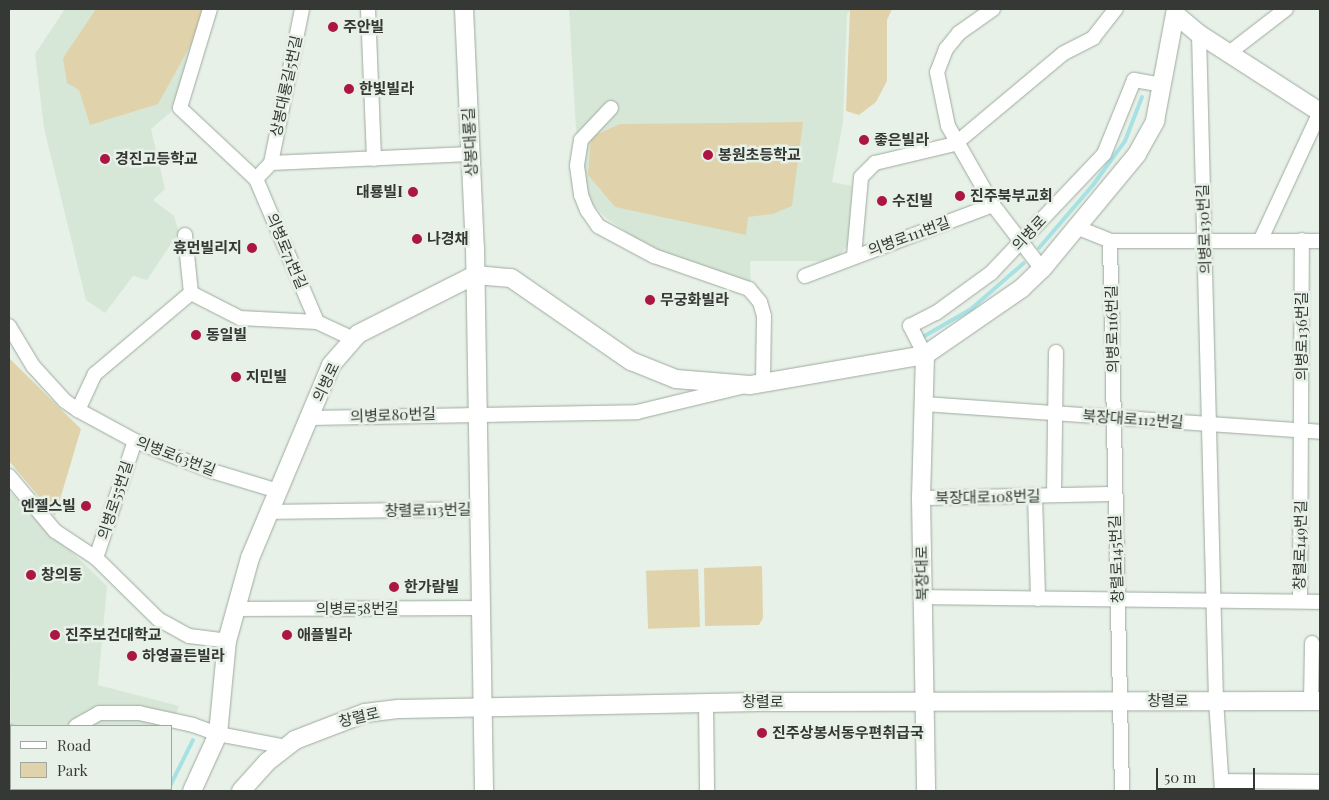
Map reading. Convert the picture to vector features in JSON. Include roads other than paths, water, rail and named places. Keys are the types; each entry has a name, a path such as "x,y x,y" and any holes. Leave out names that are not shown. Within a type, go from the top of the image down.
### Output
{"street":[{"path":"210,9 180,108 256,179 271,163 470,154"},
{"name":"상봉대룡길5번길","path":"271,163 302,9"},
{"path":"368,9 374,159"},
{"name":"상봉대룡길","path":"464,9 475,276"},
{"path":"993,9 959,33 946,49 938,72 948,126 955,144 993,205 1042,269"},
{"name":"의병로111번길","path":"993,205 854,256 861,177 875,163 955,144 1064,54 1093,38 1116,9"},
{"path":"1229,53 1286,9"},
{"path":"1175,10 1199,34 1320,112 1261,239"},
{"path":"478,509 475,276 511,278 631,362 676,379 756,383 925,355 1022,288 1042,269 1137,154 1155,121 1175,10"},
{"name":"의병로130번길","path":"1199,34 1210,424"},
{"name":"의병로","path":"925,355 910,326 968,292 1021,242 1104,154 1134,80 1161,85"},
{"path":"611,108 581,140 577,166 580,195 587,210 598,226 654,256 749,289 760,302 764,316 756,383"},
{"name":"의병로71번길","path":"256,179 317,322"},
{"path":"1076,227 1110,241 1204,239 1320,241"},
{"path":"185,235 190,293"},
{"name":"의병로136번길","path":"1302,240 1302,432"},
{"name":"의병로116번길","path":"1110,241 1114,417"},
{"path":"805,276 854,256"},
{"name":"의병로","path":"192,791 218,734 227,641 234,609 250,558 331,365 353,339 475,276"},
{"path":"190,293 240,318 317,322 353,339"},
{"path":"78,410 95,374 190,293"},
{"name":"의병로63번길","path":"9,326 33,366 65,401 78,410 135,441 212,471 278,491"},
{"path":"1056,352 1056,413"},
{"name":"북장대로","path":"925,355 921,498 926,791"},
{"name":"의병로80번길","path":"309,418 477,413 637,412 756,383"},
{"name":"북장대로112번길","path":"924,404 1320,432"},
{"name":"북장대로108번길","path":"1054,496 1056,413"},
{"name":"창렬로145번길","path":"1114,417 1114,494 1122,791"},
{"path":"1210,424 1216,700 1222,786 1299,786 1320,782"},
{"name":"창렬로149번길","path":"922,597 1300,601 1302,432"},
{"name":"의병로55번길","path":"96,558 135,441"},
{"name":"의병로55번길","path":"9,476 55,531 96,558 158,619 189,636 227,641"},
{"name":"북장대로108번길","path":"921,498 1114,494"},
{"path":"1035,496 1038,599"},
{"name":"창렬로113번길","path":"270,512 478,509 484,791"},
{"path":"1300,601 1320,602"},
{"name":"의병로58번길","path":"234,609 480,608"},
{"name":"창렬로","path":"241,791 267,762 286,747 331,724 364,713 482,706 706,703 1316,701 1312,643"},
{"path":"706,703 708,791"},
{"path":"78,725 99,713 139,713 194,725 218,734 286,747"}],"waterway":[{"path":"1039,248 1093,185 1125,141 1142,97"},
{"path":"921,338 971,309 1024,263"},
{"path":"172,782 193,740"}],"place":[{"name":"주안빌","path":"333,27"},
{"name":"한빛빌라","path":"349,89"},
{"name":"좋은빌라","path":"864,140"},
{"name":"봉원초등학교","path":"708,155"},
{"name":"경진고등학교","path":"105,159"},
{"name":"대룡빌I","path":"413,192"},
{"name":"진주북부교회","path":"960,196"},
{"name":"수진빌","path":"882,201"},
{"name":"나경채","path":"417,239"},
{"name":"휴먼빌리지","path":"252,248"},
{"name":"무궁화빌라","path":"650,300"},
{"name":"동일빌","path":"196,335"},
{"name":"지민빌","path":"236,377"},
{"name":"엔젤스빌","path":"86,506"},
{"name":"창의동","path":"31,575"},
{"name":"한가람빌","path":"394,587"},
{"name":"진주보건대학교","path":"55,635"},
{"name":"애플빌라","path":"287,635"},
{"name":"하영골든빌라","path":"132,656"},
{"name":"진주상봉서동우편취급국","path":"762,733"}]}
